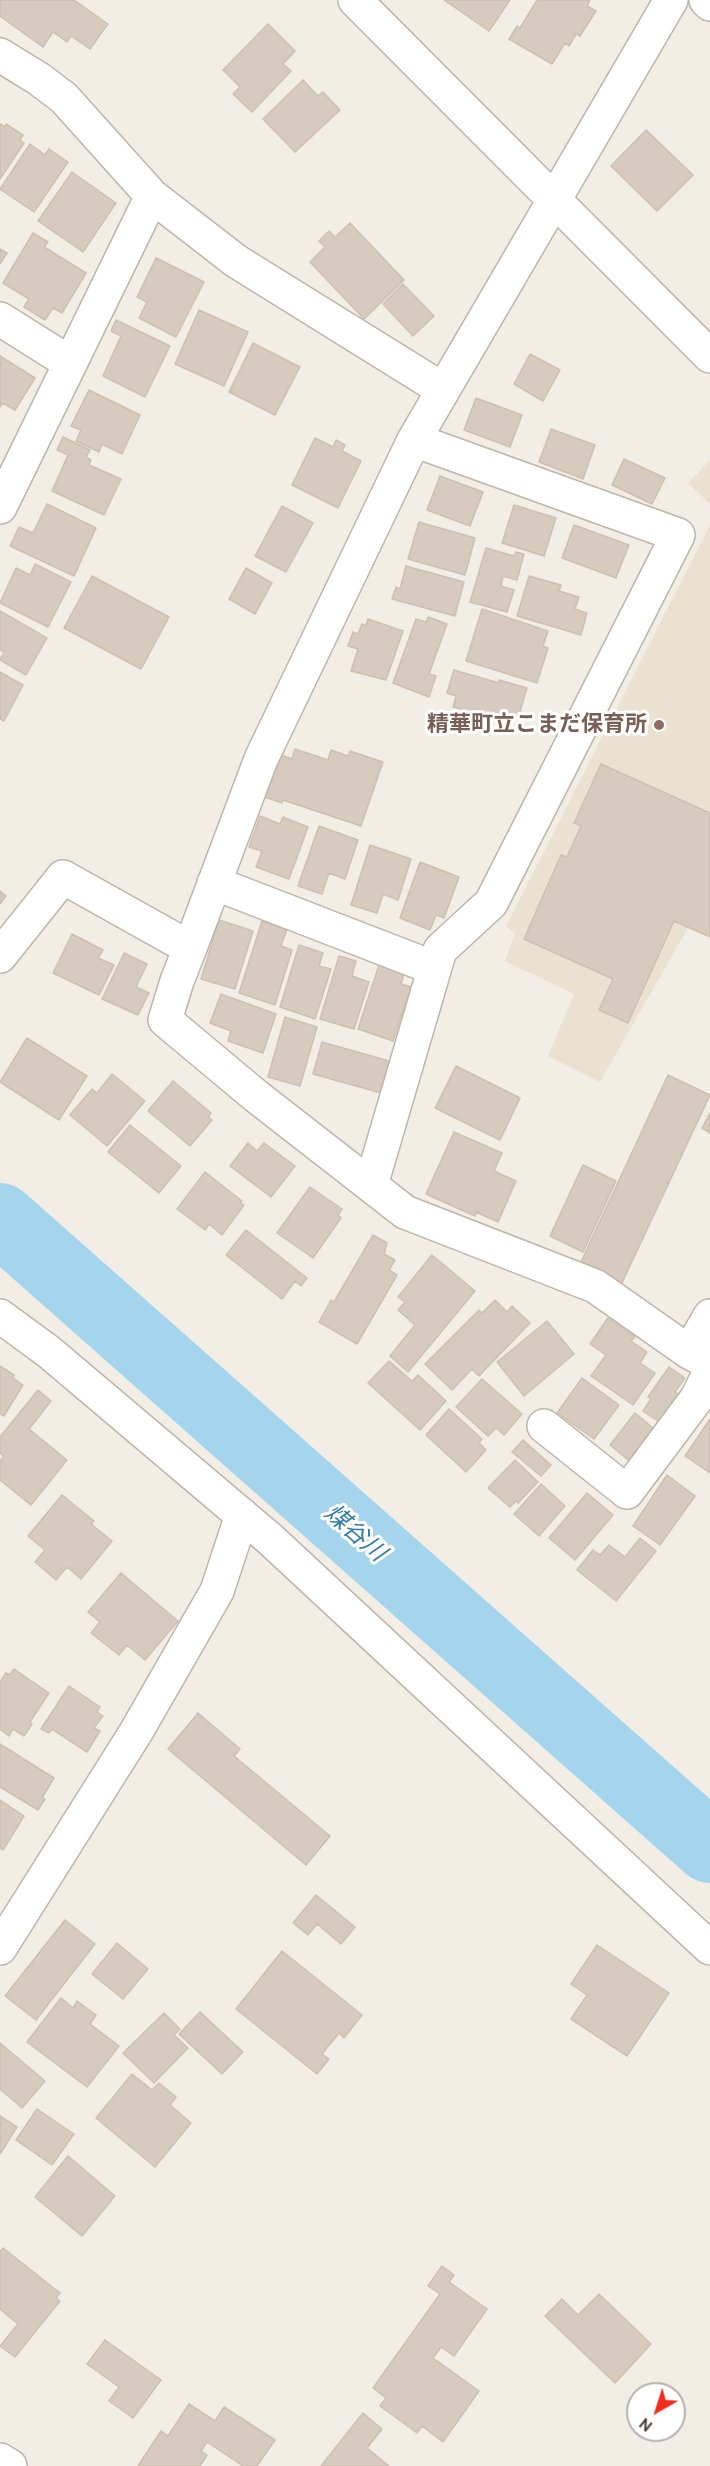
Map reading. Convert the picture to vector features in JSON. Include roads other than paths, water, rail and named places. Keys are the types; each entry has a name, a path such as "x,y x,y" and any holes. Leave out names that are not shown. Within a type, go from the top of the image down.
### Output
{"street":[{"path":"355,0 710,356"},
{"path":"671,0 414,440 261,759 177,981 165,1020 256,1096 405,1212 595,1286 703,1362"},
{"path":"706,0 710,4"},
{"path":"0,55 39,79 64,98 153,196 236,261 442,389"},
{"path":"0,507 153,196"},
{"path":"0,319 70,363"},
{"path":"371,1185 440,950 491,903 678,535 414,440"},
{"path":"0,956 63,877 190,948"},
{"path":"214,883 434,968"},
{"path":"0,1316 49,1352 242,1515 710,1948"},
{"path":"544,1426 627,1492 697,1398 710,1316"},
{"path":"0,1948 136,1732 217,1591 242,1515"},
{"path":"0,2460 9,2466"}],"waterway":[{"name":"煤谷川","path":"0,1219 710,1847"}],"place":[{"name":"精華町立こまだ保育所","path":"659,725"}]}
